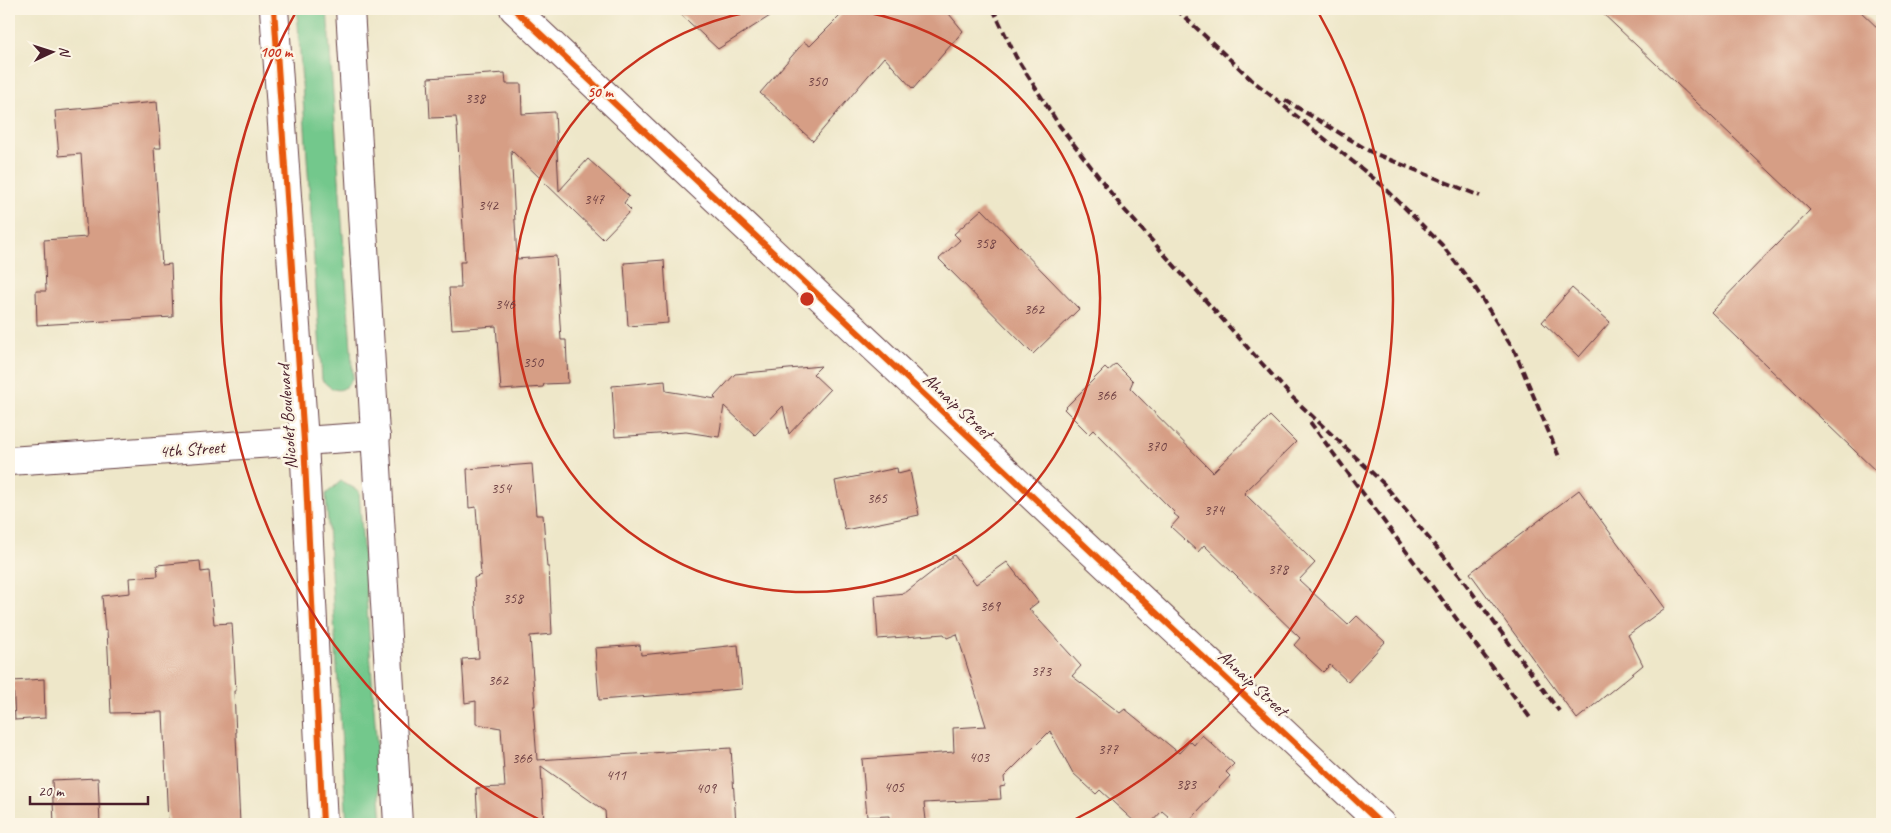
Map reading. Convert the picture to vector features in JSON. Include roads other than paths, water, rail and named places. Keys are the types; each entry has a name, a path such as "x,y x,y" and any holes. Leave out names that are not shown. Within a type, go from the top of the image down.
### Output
{"street":[{"name":"Nicolet Boulevard","path":"274,9 304,441 323,824"},
{"path":"350,9 398,824"},
{"name":"Ahnaip Street","path":"514,9 1381,824"},
{"name":"4th Street","path":"9,461 376,436"}],"railway":[{"path":"993,9 1016,57 1059,125 1121,206 1291,396 1383,483 1460,576 1559,711"},
{"path":"1176,9 1251,79"},
{"path":"1247,76 1383,186 1442,245 1476,289 1515,352 1560,459"},
{"path":"1285,100 1371,152 1480,196"},
{"path":"1310,422 1531,719"}]}
